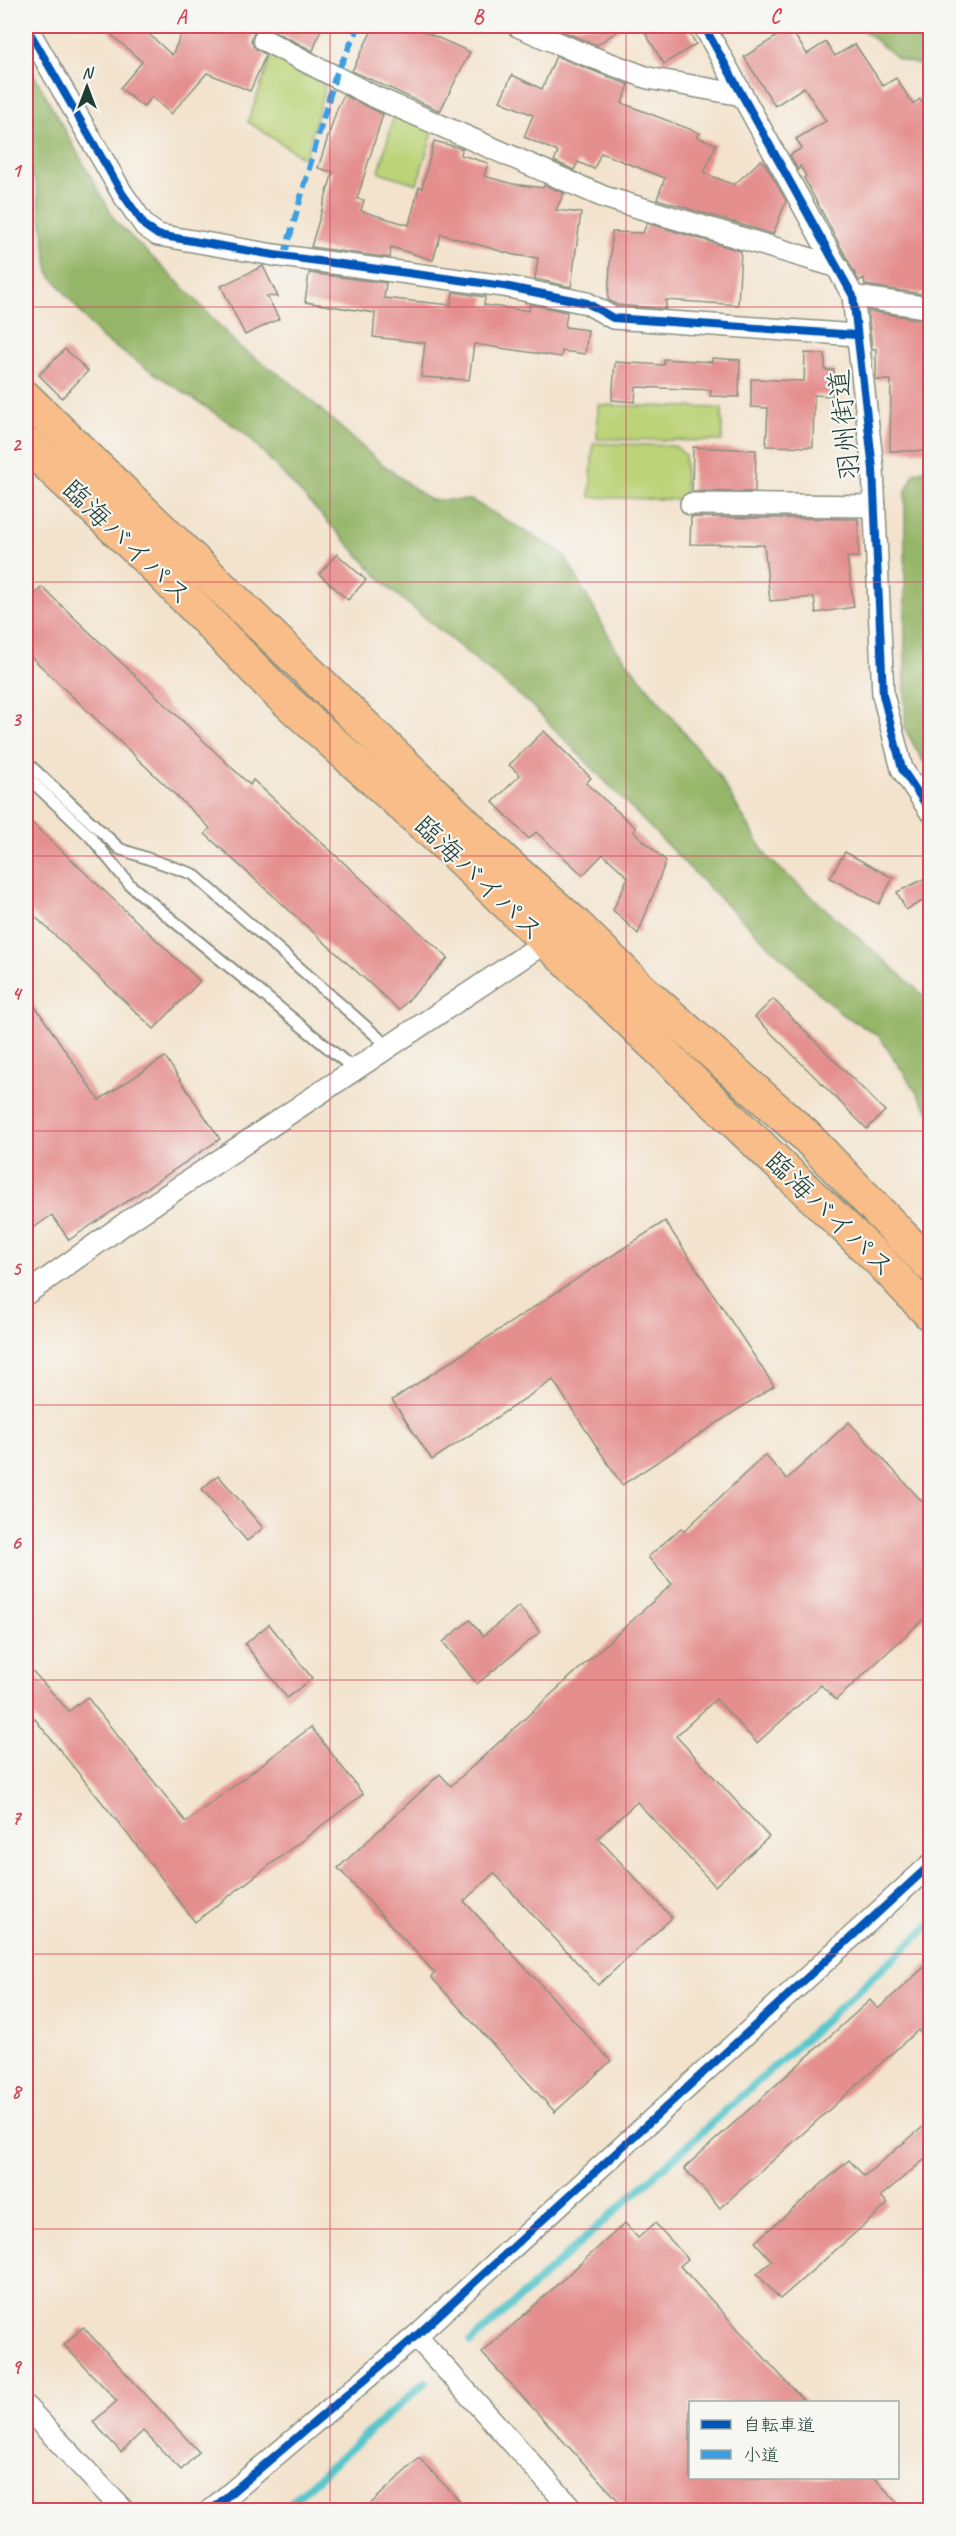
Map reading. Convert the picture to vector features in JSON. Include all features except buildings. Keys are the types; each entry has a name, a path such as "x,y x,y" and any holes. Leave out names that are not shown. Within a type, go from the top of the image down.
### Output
{"highway":[{"name":"臨海バイパス","path":"26,398 505,862 574,923 644,992 805,1136 930,1265"},
{"name":"臨海バイパス","path":"26,444 151,563 278,693 449,848 879,1260 930,1314"}],"street":[{"path":"26,26 122,193 145,226 158,234 274,255 504,286 587,303 613,318 857,335"},
{"path":"518,26 648,78 742,95"},
{"name":"羽州街道","path":"704,26 853,296 873,469 883,695 902,769 930,811"},
{"path":"264,40 373,96 604,197 838,267"},
{"path":"853,296 930,308"},
{"path":"691,504 875,506"},
{"path":"26,1294 137,1215 574,923"},
{"path":"210,2511 416,2337 930,1865"},
{"path":"416,2337 573,2511"},
{"path":"26,2407 123,2511"}],"lane":[{"path":"26,762 120,849 193,874 389,1047"},
{"path":"26,776 90,836 130,885 355,1070"}],"green space":[{"path":"858,26 930,26 930,68 898,59"},
{"path":"272,54 318,74 325,88 305,159 248,122"},
{"path":"26,60 116,222 193,297 239,347 289,381 377,460 430,500 471,500 563,553 615,647 717,773 767,857 930,1001 930,1113 879,1036 840,1013 711,890 531,705 391,590 245,433 101,338 49,273 36,184 26,164"},
{"path":"395,112 434,129 417,184 379,172"},
{"path":"598,405 722,408 722,441 597,439"},
{"path":"593,443 675,446 685,455 685,500 590,497"},
{"path":"930,469 930,763 923,761 905,729 905,493 915,472"}],"waterway":[{"path":"471,2342 930,1925"},
{"path":"282,2510 425,2382"}],"marked path":[{"path":"284,257 335,77 359,26"}],"cycle path":[{"path":"26,26 122,193 145,226 158,235 274,255 504,286 587,303 613,318 857,335"},
{"path":"704,26 853,296 873,469 883,695 902,769 930,811"},
{"path":"211,2510 416,2336 930,1865"}]}
